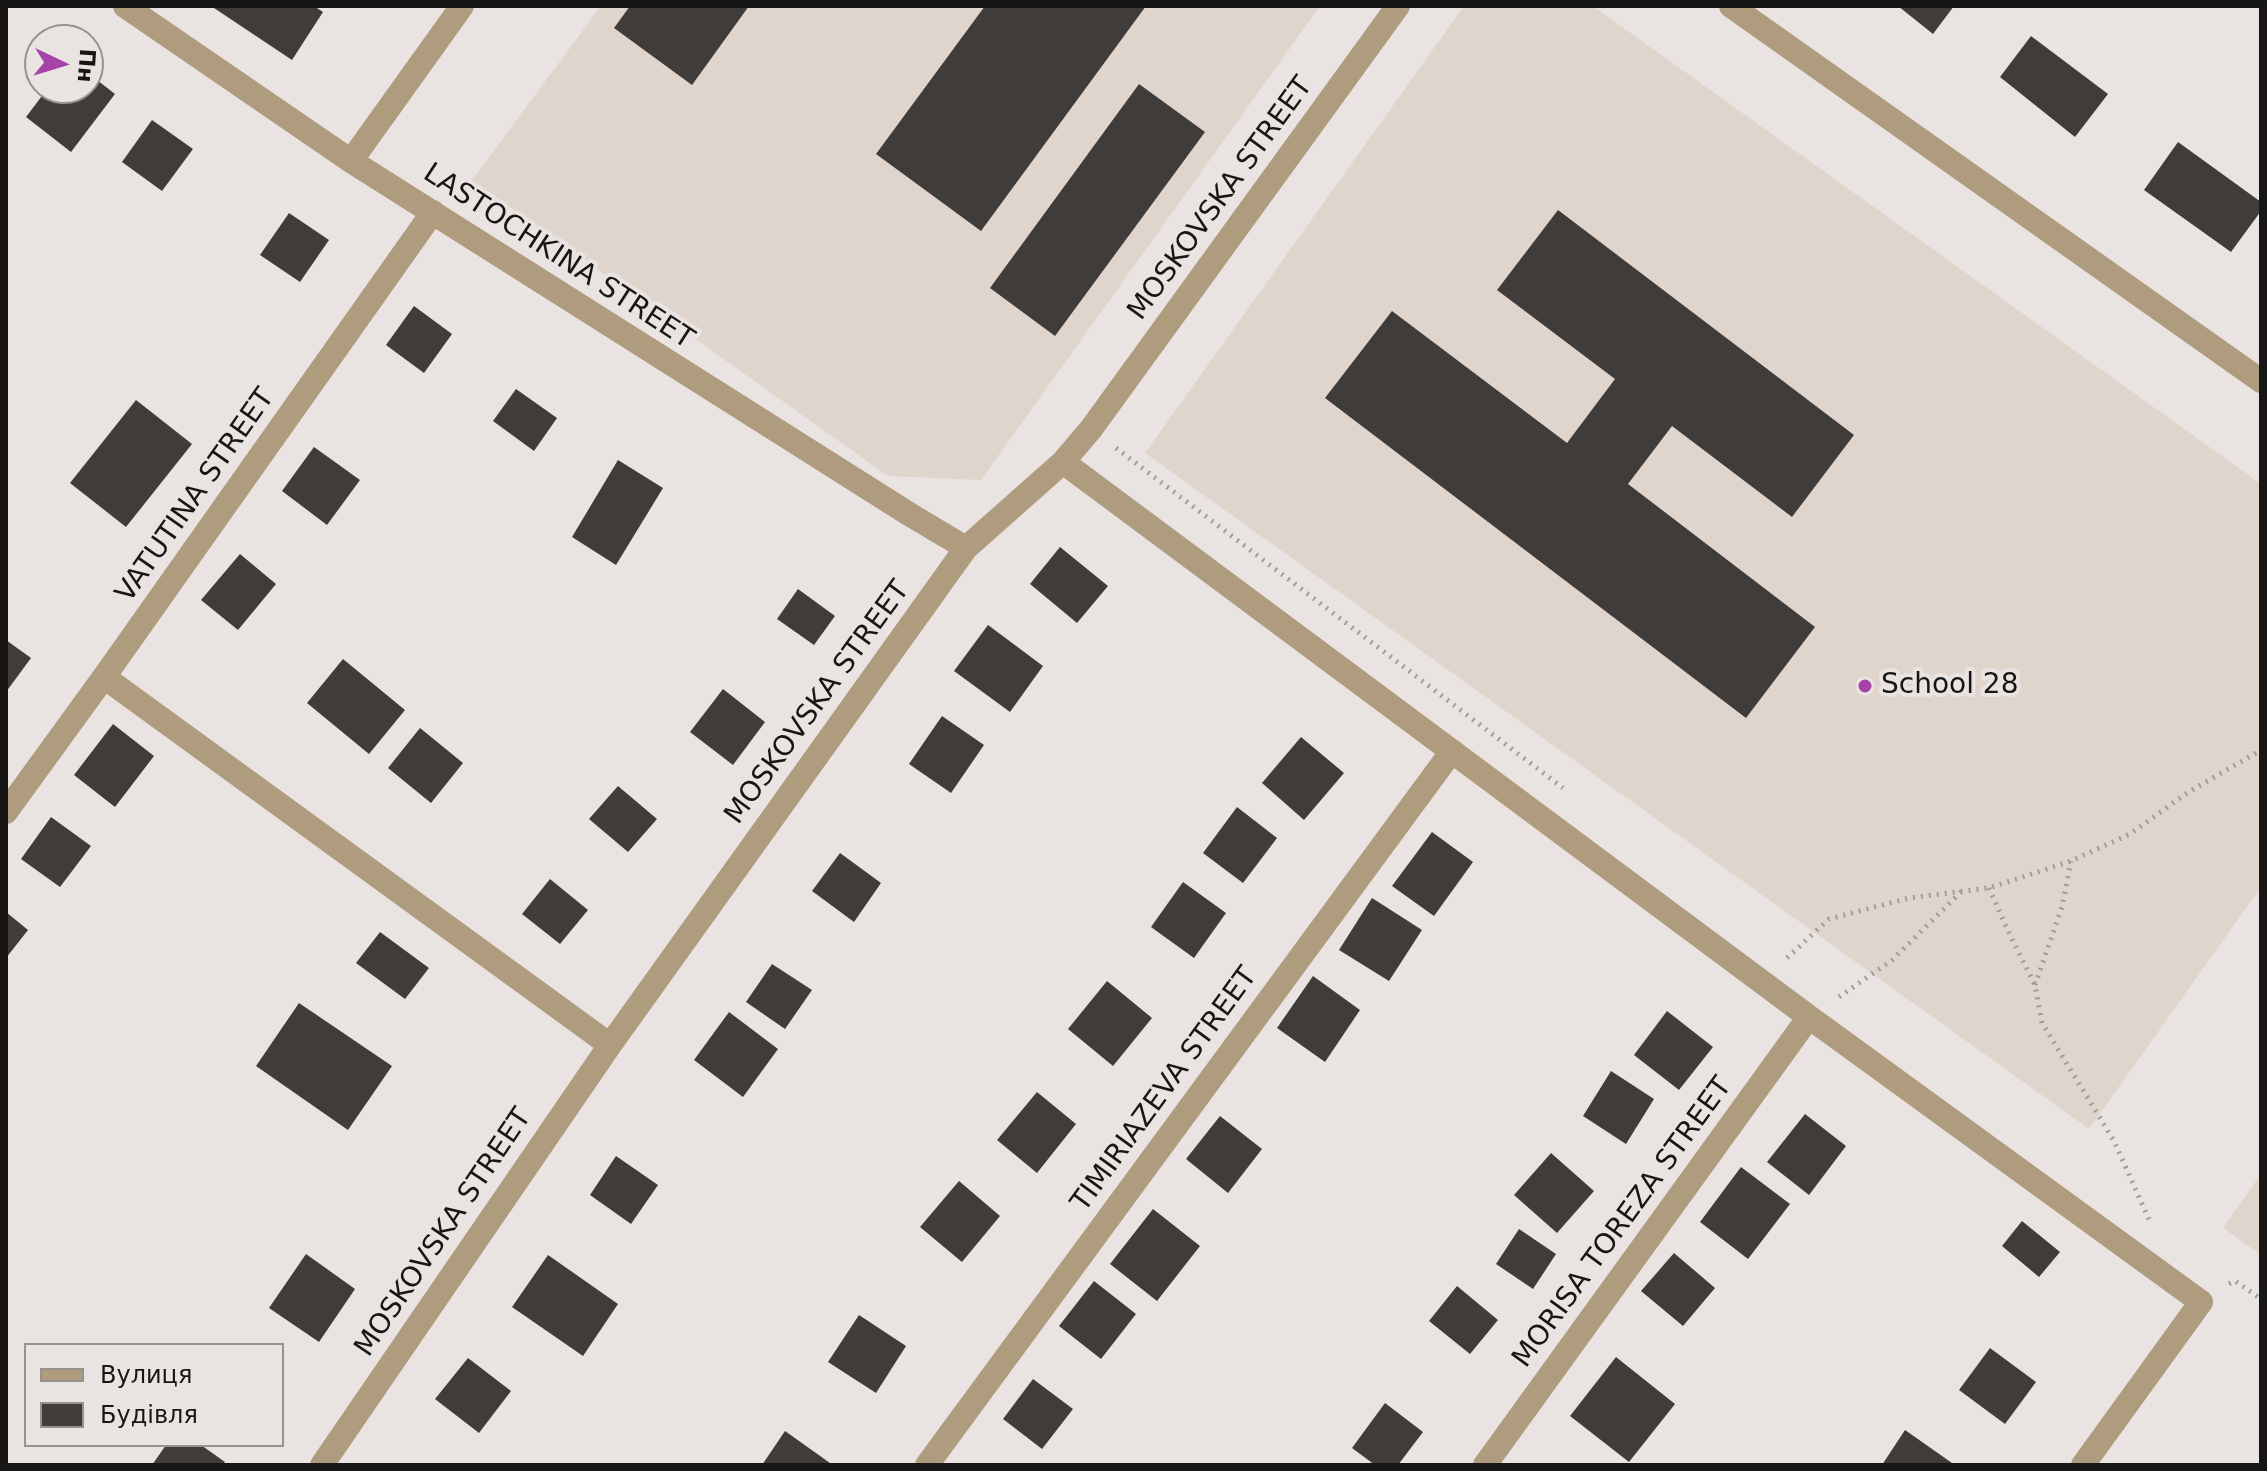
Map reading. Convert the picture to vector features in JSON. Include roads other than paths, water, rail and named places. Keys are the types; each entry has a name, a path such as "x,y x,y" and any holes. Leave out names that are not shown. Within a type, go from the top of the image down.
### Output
{"street":[{"name":"LASTOCHKINA STREET","path":"125,6 351,161 966,548"},
{"path":"351,161 462,6"},
{"name":"MOSKOVSKA STREET","path":"322,1465 610,1045 966,548 1063,462 1091,429 1398,6"},
{"path":"1731,6 2261,381"},
{"name":"VATUTINA STREET","path":"6,812 433,212"},
{"path":"1063,462 1809,1017 2201,1302 2083,1465"},
{"path":"104,677 610,1045"},
{"name":"TIMIRIAZEVA STREET","path":"927,1465 1452,751"},
{"name":"MORISA TOREZA STREET","path":"1485,1465 1809,1017"}],"place":[{"name":"School 28","path":"1865,686"}]}
